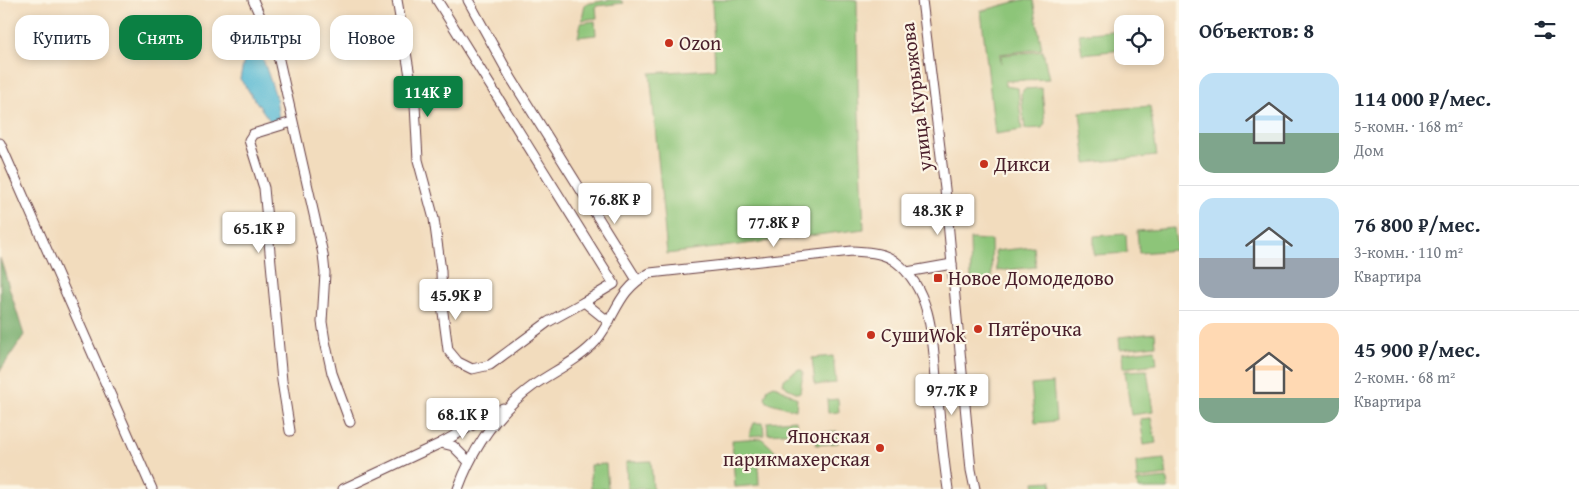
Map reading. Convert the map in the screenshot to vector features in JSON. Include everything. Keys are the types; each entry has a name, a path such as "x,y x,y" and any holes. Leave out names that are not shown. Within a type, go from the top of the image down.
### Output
{"street":[{"path":"253,0 279,60 323,254 325,274 322,322 325,341 332,373 350,422"},
{"path":"397,0 415,105 418,160 434,219 448,350 458,362 472,369 490,365 548,322 614,284 437,0"},
{"path":"468,0 511,78 637,280"},
{"name":"улица Курыжова","path":"922,0 941,154 971,470 975,489"},
{"path":"290,431 282,381 264,188 249,140 253,134 292,122"},
{"path":"0,143 152,489"},
{"path":"343,489 441,443 511,404 583,353 609,322 628,289 637,280 650,273 852,251 882,254 895,261 907,272 923,300 928,317 948,489"},
{"path":"907,272 952,264"},
{"path":"584,302 609,322"},
{"path":"458,489 469,462 482,439 511,404"},
{"path":"441,443 452,446 469,462"}],"green space":[{"path":"620,0 624,3 596,6 597,18 582,20 585,4"},
{"path":"712,0 857,0 858,89 864,229 667,254 650,73 715,69"},
{"path":"1022,0 1033,0 1042,49 1000,54 1001,63 1001,55 1043,51 1049,79 1005,81 1005,86 1018,88 1022,130 995,134 981,11"},
{"path":"595,21 596,35 578,37 581,23"},
{"path":"1114,31 1114,51 1082,54 1079,34"},
{"path":"1024,89 1042,89 1045,123 1042,128 1025,129 1021,94"},
{"path":"1150,106 1157,156 1086,163 1080,112"},
{"path":"1174,228 1177,250 1139,253 1137,231"},
{"path":"1126,234 1127,253 1094,255 1094,236"},
{"path":"970,239 991,240 992,281 971,281"},
{"path":"1034,247 1036,267 997,271 995,251"},
{"path":"0,258 24,335 0,371"},
{"path":"1155,333 1156,345 1120,349 1119,337"},
{"path":"1155,349 1157,364 1123,368 1122,353"},
{"path":"833,356 836,383 815,385 812,358"},
{"path":"799,369 803,373 800,392 798,393 787,388 783,383 785,378"},
{"path":"1147,370 1153,412 1131,415 1125,371"},
{"path":"1053,383 1056,421 1035,423 1031,385"},
{"path":"774,385 797,398 796,410 767,402 765,398 768,388"},
{"path":"838,399 839,412 828,413 827,400"},
{"path":"1151,418 1156,443 1144,445 1140,419"},
{"path":"796,420 797,432 768,434 767,422"},
{"path":"754,423 763,423 764,435 749,436"},
{"path":"837,431 838,443 816,445 815,433"},
{"path":"761,438 779,454 733,457 732,440"},
{"path":"758,458 759,485 735,487 733,459"},
{"path":"1164,459 1167,475 1137,479 1136,462"},
{"path":"651,461 653,489 627,489 626,462"},
{"path":"606,464 608,489 591,489 590,465"},
{"path":"1167,478 1168,489 1138,489 1137,481"},
{"path":"1051,481 1052,489 1035,489 1034,482"}],"water":[{"path":"244,60 263,60 276,97 279,120 270,121 240,79"}],"place":[{"name":"Ozon","path":"669,43"},
{"name":"Дикси","path":"984,164"},
{"name":"Новое Домодедово","path":"938,278"},
{"name":"Пятёрочка","path":"978,329"},
{"name":"СушиWok","path":"871,335"},
{"name":"Японская парикмахерская","path":"880,448"}]}
